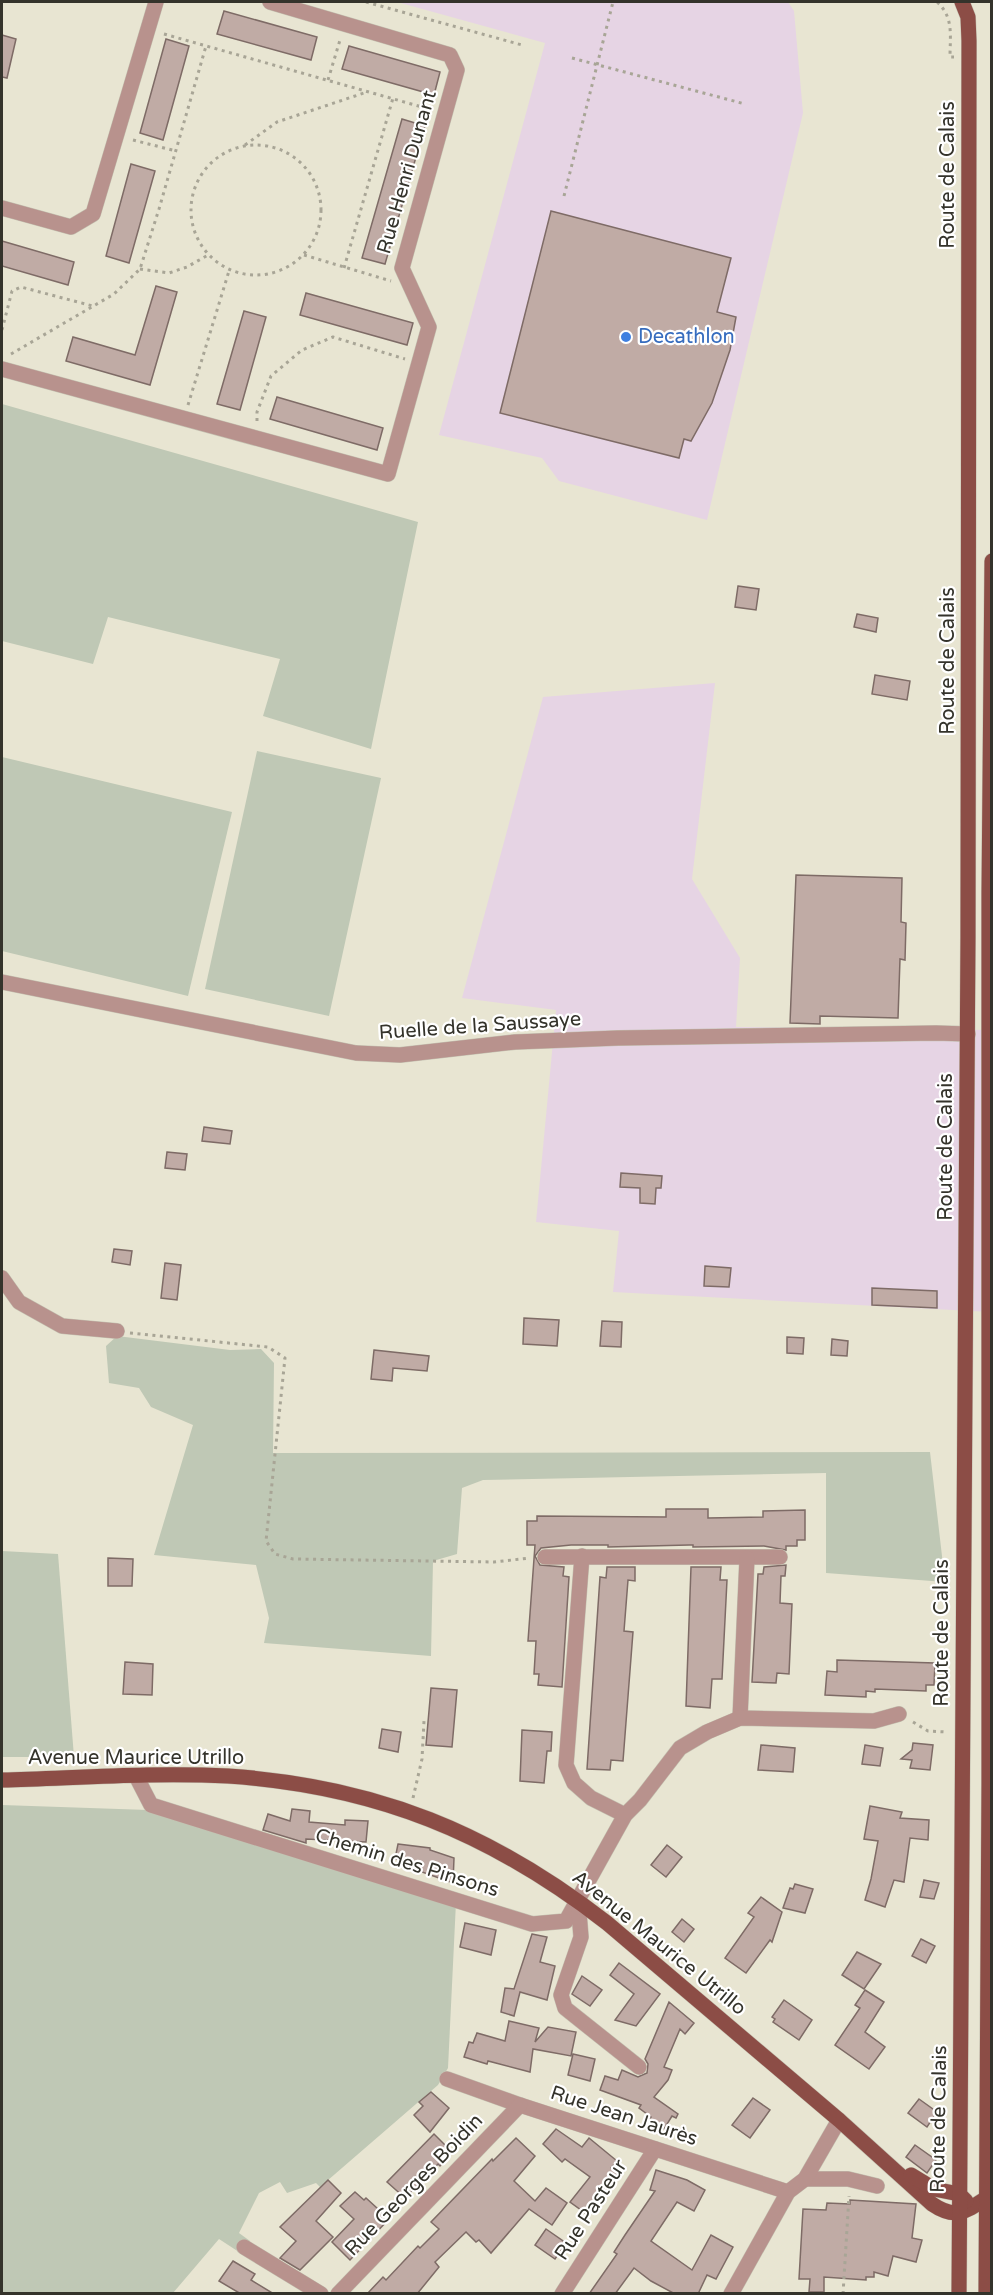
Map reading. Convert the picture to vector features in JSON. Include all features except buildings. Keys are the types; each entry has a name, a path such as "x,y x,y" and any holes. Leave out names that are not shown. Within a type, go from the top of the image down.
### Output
{"main road":[{"name":"Route de Calais","path":"958,2294 965,2211 959,2194 968,1034 970,58 969,27 962,2"},
{"path":"986,2294 990,1913 989,881 992,561"},
{"name":"Avenue Maurice Utrillo","path":"2,1780 188,1775 265,1779 380,1801 441,1823 493,1848 578,1900 840,2120 932,2204 944,2212 965,2211 986,2221"},
{"path":"961,1826 990,1827"},
{"name":"Avenue Maurice Utrillo","path":"874,2150 925,2185 959,2194"},
{"path":"965,2211 986,2199"}],"street":[{"path":"2,208 71,227 93,214 156,2"},
{"name":"Rue Henri Dunant","path":"2,369 388,474 429,327 402,268 457,70 450,55 270,2"},
{"name":"Ruelle de la Saussaye","path":"2,982 356,1053 400,1055 515,1042 618,1038 968,1034"},
{"path":"2,1278 19,1302 62,1326 117,1331"},
{"path":"582,1556 566,1765 574,1784 591,1798 625,1815"},
{"path":"545,1557 780,1557"},
{"path":"740,1718 747,1558"},
{"name":"Chemin des Pinsons","path":"136,1776 151,1805 532,1924 566,1921 625,1815 640,1800 680,1748 707,1732 740,1718 874,1721 899,1714"},
{"path":"578,1900 581,1937 561,2001 565,2008 639,2067"},
{"name":"Rue Jean Jaurès","path":"447,2079 788,2192"},
{"name":"Rue Georges Boidin","path":"338,2294 520,2105"},
{"path":"730,2294 788,2192 806,2179 840,2120"},
{"name":"Rue Pasteur","path":"562,2294 655,2149"},
{"path":"806,2179 848,2179 878,2186"},
{"path":"244,2247 321,2294"}],"path":[{"path":"366,2 522,45"},
{"path":"564,196 613,2"},
{"path":"328,80 345,24"},
{"path":"148,29 445,113"},
{"path":"9,355 114,294 140,269 206,46"},
{"path":"572,58 745,104"},
{"path":"244,146 264,145 284,151 301,162 314,178 321,198 321,218 316,238 304,255 288,268 269,275 249,275 229,270 208,255 194,231 191,204 199,177 218,157 244,146 277,122 369,91"},
{"path":"344,268 393,98"},
{"path":"116,135 176,151"},
{"path":"140,269 169,273 187,267 208,255"},
{"path":"304,255 395,282 408,281"},
{"path":"184,418 229,270"},
{"path":"2,330 12,291 21,287 93,306"},
{"path":"257,438 257,412 271,376 302,350 333,338 419,363"},
{"path":"117,1331 268,1347 285,1358 266,1540 275,1554 293,1559 494,1562 545,1557"},
{"path":"899,1714 928,1731 962,1732"},
{"path":"410,1812 422,1759 424,1721"},
{"path":"843,2294 850,2192 848,2179"}],"shaded area":[{"path":"397,2 788,2 794,11 803,113 707,520 559,481 542,458 439,435 545,43"},
{"path":"715,683 692,879 740,958 736,1027 991,1030 991,1312 613,1292 619,1231 536,1222 556,1010 462,998 543,697"}],"green space":[{"path":"2,404 418,522 371,749 263,716 280,659 108,617 93,664 2,641"},
{"path":"257,751 381,778 329,1016 205,989"},
{"path":"2,757 232,812 188,996 2,951"},
{"path":"117,1336 230,1350 261,1349 274,1363 273,1453 930,1452 945,1582 826,1573 826,1473 483,1480 462,1488 457,1554 433,1561 431,1656 264,1643 269,1618 256,1565 154,1555 193,1425 151,1407 139,1388 109,1383 106,1346"},
{"path":"2,1551 58,1554 74,1757 2,1757"},
{"path":"2,1805 148,1810 456,1902 448,2068 438,2085 320,2187 316,2183 287,2193 280,2182 259,2193 239,2233 250,2241 242,2254 219,2239 173,2293 2,2294"}],"place":[{"name":"Decathlon","path":"626,337"}]}
